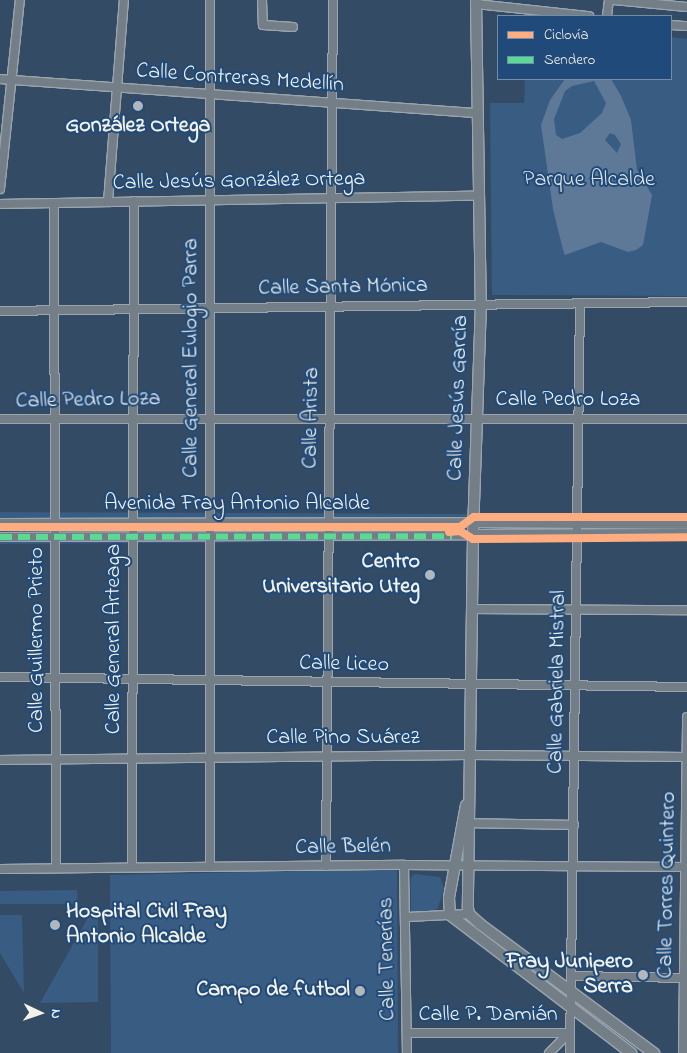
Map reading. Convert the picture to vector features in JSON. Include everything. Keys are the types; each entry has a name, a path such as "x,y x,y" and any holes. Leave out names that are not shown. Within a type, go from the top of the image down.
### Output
{"street":[{"path":"0,189 20,0"},
{"path":"108,202 124,0"},
{"name":"Calle General Eulogio Parra","path":"210,0 210,867"},
{"path":"262,0 263,25 293,27"},
{"name":"Calle Arista","path":"326,866 325,756 333,0"},
{"path":"607,15 609,0"},
{"path":"614,0 687,7"},
{"path":"476,2 581,15"},
{"name":"Calle Jesús García","path":"469,914 469,866 466,823 481,303 476,2"},
{"path":"672,25 687,26"},
{"name":"Calle Contreras Medellín","path":"0,79 210,96 478,113"},
{"name":"Calle Jesús González Ortega","path":"0,204 479,196"},
{"name":"Calle General Arteaga","path":"132,867 134,201"},
{"name":"Calle Guillermo Prieto","path":"54,203 56,868"},
{"name":"Calle Santa Mónica","path":"0,311 481,303 687,302"},
{"name":"Calle Gabriela Mistral","path":"570,1053 568,1033 572,991 580,303"},
{"name":"Calle Pedro Loza","path":"0,419 209,417 687,418"},
{"name":"Avenida Fray Antonio Alcalde","path":"0,523 474,522 687,524"},
{"name":"Avenida Fray Antonio Alcalde","path":"0,537 133,538 687,534"},
{"path":"472,609 687,610"},
{"name":"Calle Liceo","path":"0,677 687,687"},
{"name":"Calle Torres Quintero","path":"683,1053 686,978 687,717"},
{"name":"Calle Pino Suárez","path":"0,760 325,756 687,757"},
{"path":"466,823 574,825"},
{"name":"Calle Jesús García","path":"450,915 449,898 466,823"},
{"name":"Calle Belén","path":"0,869 404,865 686,867"},
{"name":"Calle Tenerías","path":"404,865 407,1053"},
{"path":"406,917 469,914 654,1053"},
{"path":"450,915 631,1053"},
{"path":"572,976 686,978"},
{"path":"549,1053 568,1033"},
{"name":"Calle P. Damián","path":"407,1034 568,1033"}],"green space":[{"name":"Parque Alcalde","path":"672,37 687,39 687,296 492,295 490,103 524,103 525,80 672,80"},
{"path":"0,512 687,515 687,539 0,544"},
{"path":"397,869 398,1053 111,1053 110,875"},
{"path":"414,874 440,877 444,888 438,908 430,912 411,912 411,878"},
{"path":"77,890 78,904 0,904 0,891"},
{"path":"90,914 98,914 98,1002 40,1003"},
{"path":"0,915 22,915 24,993 0,953"}],"shaded area":[{"path":"564,80 612,80 631,120 637,170 652,195 643,245 636,250 628,252 601,242 565,255 553,209 541,125 550,100","holes":["594,81 606,103 602,113 580,133 562,139 556,135 554,119 565,91 572,86","610,133 615,135 621,144 617,153 605,140"]}],"marked path":[{"path":"0,537 452,536"}],"cycle path":[{"path":"0,527 460,527 474,517 687,517"},
{"path":"449,532 460,531 473,539 687,537"}],"place":[{"name":"González Ortega","path":"138,106"},
{"name":"Centro Universitario Uteg","path":"430,575"},
{"name":"Hospital Civil Fray Antonio Alcalde","path":"55,925"},
{"name":"Fray Junipero Serra","path":"643,975"},
{"name":"Campo de futbol","path":"360,991"}]}
